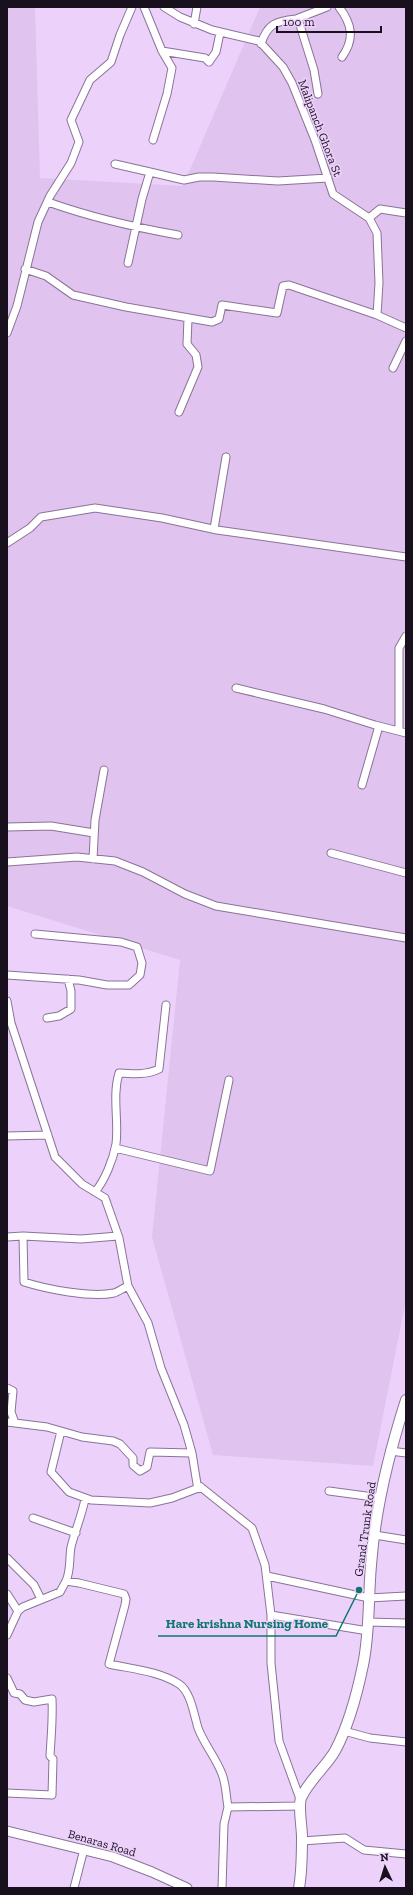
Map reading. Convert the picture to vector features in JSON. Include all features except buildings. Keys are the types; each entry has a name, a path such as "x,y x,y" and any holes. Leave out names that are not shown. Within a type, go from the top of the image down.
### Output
{"main road":[{"name":"Grand Trunk Road","path":"301,1803 308,1785 334,1751 348,1723 363,1665 368,1627 371,1565 381,1498 390,1451 406,1400"},
{"path":"300,1888 302,1875 301,1803"},
{"name":"Benaras Road","path":"7,1831 113,1857 152,1872 186,1888"}],"street":[{"path":"7,333 16,306 38,222 70,163 79,142 71,120 90,80 111,62 120,35 132,7"},
{"path":"144,7 162,51 172,68 167,94 153,140"},
{"name":"Malipanch Ghora St","path":"164,7 194,24 220,33 246,38 261,44 283,67 292,83 315,140 333,194 369,218"},
{"path":"194,24 197,7"},
{"path":"261,44 267,29 276,23 296,18 327,7"},
{"path":"339,7 350,25 351,37 348,48 342,57"},
{"path":"296,18 299,22 310,55 318,94"},
{"path":"162,51 204,58 209,62 216,52 220,33"},
{"path":"115,164 184,180 199,177 213,177 278,182 328,178"},
{"path":"128,263 150,172"},
{"path":"48,202 84,214 136,228 178,234"},
{"path":"377,315 379,283 377,233 369,218 380,210 406,213"},
{"path":"26,270 46,276 73,295 126,307 212,322 219,319 222,305 277,313 284,286 289,285 377,315 406,328"},
{"path":"179,412 198,367 196,355 187,344 188,318"},
{"path":"393,368 406,341"},
{"path":"214,529 226,457"},
{"path":"7,543 30,528 41,517 96,508 162,518 214,529 406,558"},
{"path":"236,688 324,708 402,732 399,648 406,636"},
{"path":"362,785 379,726"},
{"path":"93,859 94,833 104,770"},
{"path":"7,827 51,826 94,833"},
{"path":"331,853 406,873"},
{"path":"7,862 77,857 115,861 143,872 185,894 216,906 406,938"},
{"path":"7,975 68,979 107,985 128,985 140,975 142,963 138,947 114,941 35,934"},
{"path":"47,1018 59,1016 71,1009 71,992 68,979"},
{"path":"7,1001 11,1023 55,1157 82,1184 104,1198 118,1236 128,1286 148,1323 161,1368 184,1424 192,1453 198,1484 252,1528 265,1565 272,1615 271,1664 279,1741 301,1803 228,1807"},
{"path":"95,1192 102,1183 115,1148 116,1093 119,1073 135,1074 159,1069 166,1005"},
{"path":"115,1148 150,1158 210,1171 229,1080"},
{"path":"7,1136 48,1135"},
{"path":"7,1237 23,1236 81,1239 118,1236"},
{"path":"23,1236 24,1282 45,1288 92,1294 114,1293 128,1286"},
{"path":"7,1388 14,1391 11,1412 15,1423"},
{"path":"7,1422 61,1431 82,1437 113,1441 120,1444 133,1458 133,1465 140,1471 147,1467 150,1452 192,1453"},
{"path":"61,1431 51,1472 69,1492 85,1499 150,1503 172,1498 201,1487"},
{"path":"390,1451 406,1453"},
{"path":"329,1491 381,1498"},
{"path":"7,1635 18,1611 26,1605 60,1592 66,1581 70,1566 71,1549 85,1499"},
{"path":"33,1518 76,1533"},
{"path":"375,1535 406,1540"},
{"path":"7,1558 34,1585 42,1599"},
{"path":"267,1576 369,1598 406,1596"},
{"path":"66,1581 124,1594 126,1599 125,1605 109,1664 148,1672 181,1685 192,1704 198,1728 204,1743 214,1756 222,1775 228,1807 224,1824 222,1888"},
{"path":"7,1594 18,1611"},
{"path":"272,1615 368,1627 406,1623"},
{"path":"7,1678 14,1693 20,1694 25,1700 34,1702 52,1699 54,1724 52,1730 50,1756 53,1759 52,1796 7,1793"},
{"path":"344,1731 370,1738 406,1742"},
{"path":"302,1841 346,1838 364,1850 406,1854"},
{"path":"74,1888 84,1849"}],"shaded area":[{"path":"7,7 35,7 40,178 183,186 260,7 406,7 406,1300 373,1466 213,1455 152,1237 180,960 7,906"}],"place":[{"name":"Hare krishna Nursing Home","path":"359,1590"}]}
